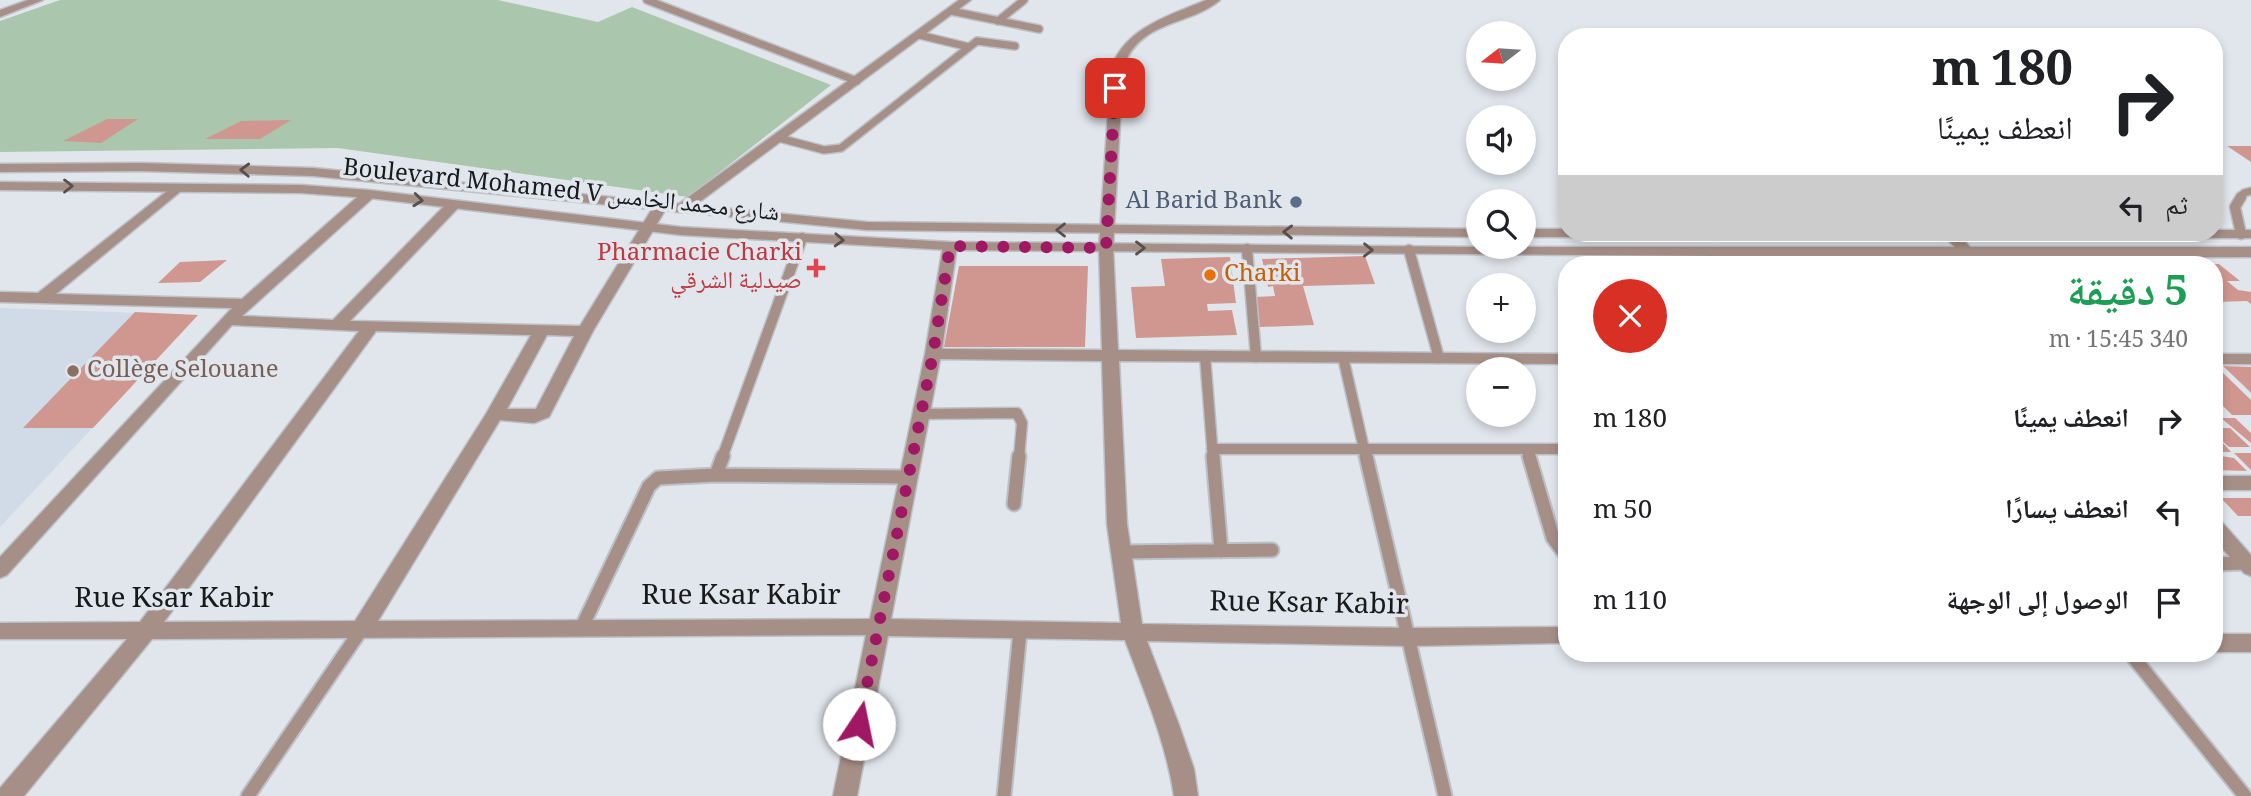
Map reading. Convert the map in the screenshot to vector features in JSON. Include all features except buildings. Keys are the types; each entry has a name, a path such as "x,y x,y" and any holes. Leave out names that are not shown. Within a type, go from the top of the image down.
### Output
{"street":[{"path":"0,14 38,0"},
{"path":"681,209 966,0"},
{"path":"1186,796 1182,768 1133,632 1121,552 1117,524 1106,248 1112,127 1117,68 1121,57 1146,29 1216,0"},
{"name":"Boulevard Mohamed V شارع محمد الخامس","path":"0,168 139,167 313,172 867,226 1466,233"},
{"name":"Boulevard Mohamed V شارع محمد الخامس","path":"0,186 301,189 369,194 646,227 950,246 1409,250 1640,256"},
{"path":"43,297 176,188"},
{"path":"0,570 228,320 369,194"},
{"path":"337,325 454,204"},
{"path":"495,414 534,417 543,413 585,331 660,207"},
{"path":"1536,233 1558,233"},
{"path":"2223,234 2246,234"},
{"path":"1958,242 1971,256"},
{"path":"845,796 922,414 950,246"},
{"name":"Boulevard Mohamed V شارع محمد الخامس","path":"2093,256 2251,252"},
{"path":"0,297 245,303"},
{"path":"228,320 585,331"},
{"path":"9,796 145,632 371,326"},
{"path":"361,630 495,414 542,329"},
{"path":"933,354 1558,359"},
{"path":"2223,359 2251,359"},
{"path":"2223,483 2251,483"},
{"path":"2223,537 2248,566"},
{"name":"Rue Ksar Kabir","path":"0,631 878,627 1409,638 1558,635"},
{"path":"2223,643 2251,643"}],"lane":[{"path":"647,0 858,81"},
{"path":"998,21 1024,0"},
{"path":"951,11 1039,29"},
{"path":"919,35 969,47"},
{"path":"779,138 824,150 841,148 978,40 1015,46"},
{"path":"2246,234 2235,207 2244,193 2251,191"},
{"path":"716,475 802,238"},
{"path":"1247,249 1256,357"},
{"path":"1409,250 1439,358"},
{"path":"1205,356 1221,551"},
{"path":"1343,357 1445,796"},
{"path":"922,414 1017,413 1022,423 1014,504"},
{"path":"1212,449 1558,449"},
{"path":"1527,450 1553,538 1558,545"},
{"path":"581,628 651,482 666,476 716,475 909,477"},
{"path":"1121,552 1272,550"},
{"path":"2223,565 2248,566"},
{"path":"248,796 361,630"},
{"path":"1004,796 1020,631"},
{"path":"2137,662 2245,796"}],"shaded area":[{"name":"Collège Selouane","path":"0,308 198,315 0,527"}],"green space":[{"path":"60,0 498,0 598,22 632,7 831,85 688,197 338,148 0,152 0,21"}],"place":[{"name":"Al Barid Bank","path":"1296,202"},
{"name":"Pharmacie Charki صيدلية الشرقي","path":"816,268"},
{"name":"Charki","path":"1210,275"},
{"name":"Collège Selouane","path":"73,371"}],"route":[{"path":"859,724 933,354 950,246 1106,248 1115,88"}]}
